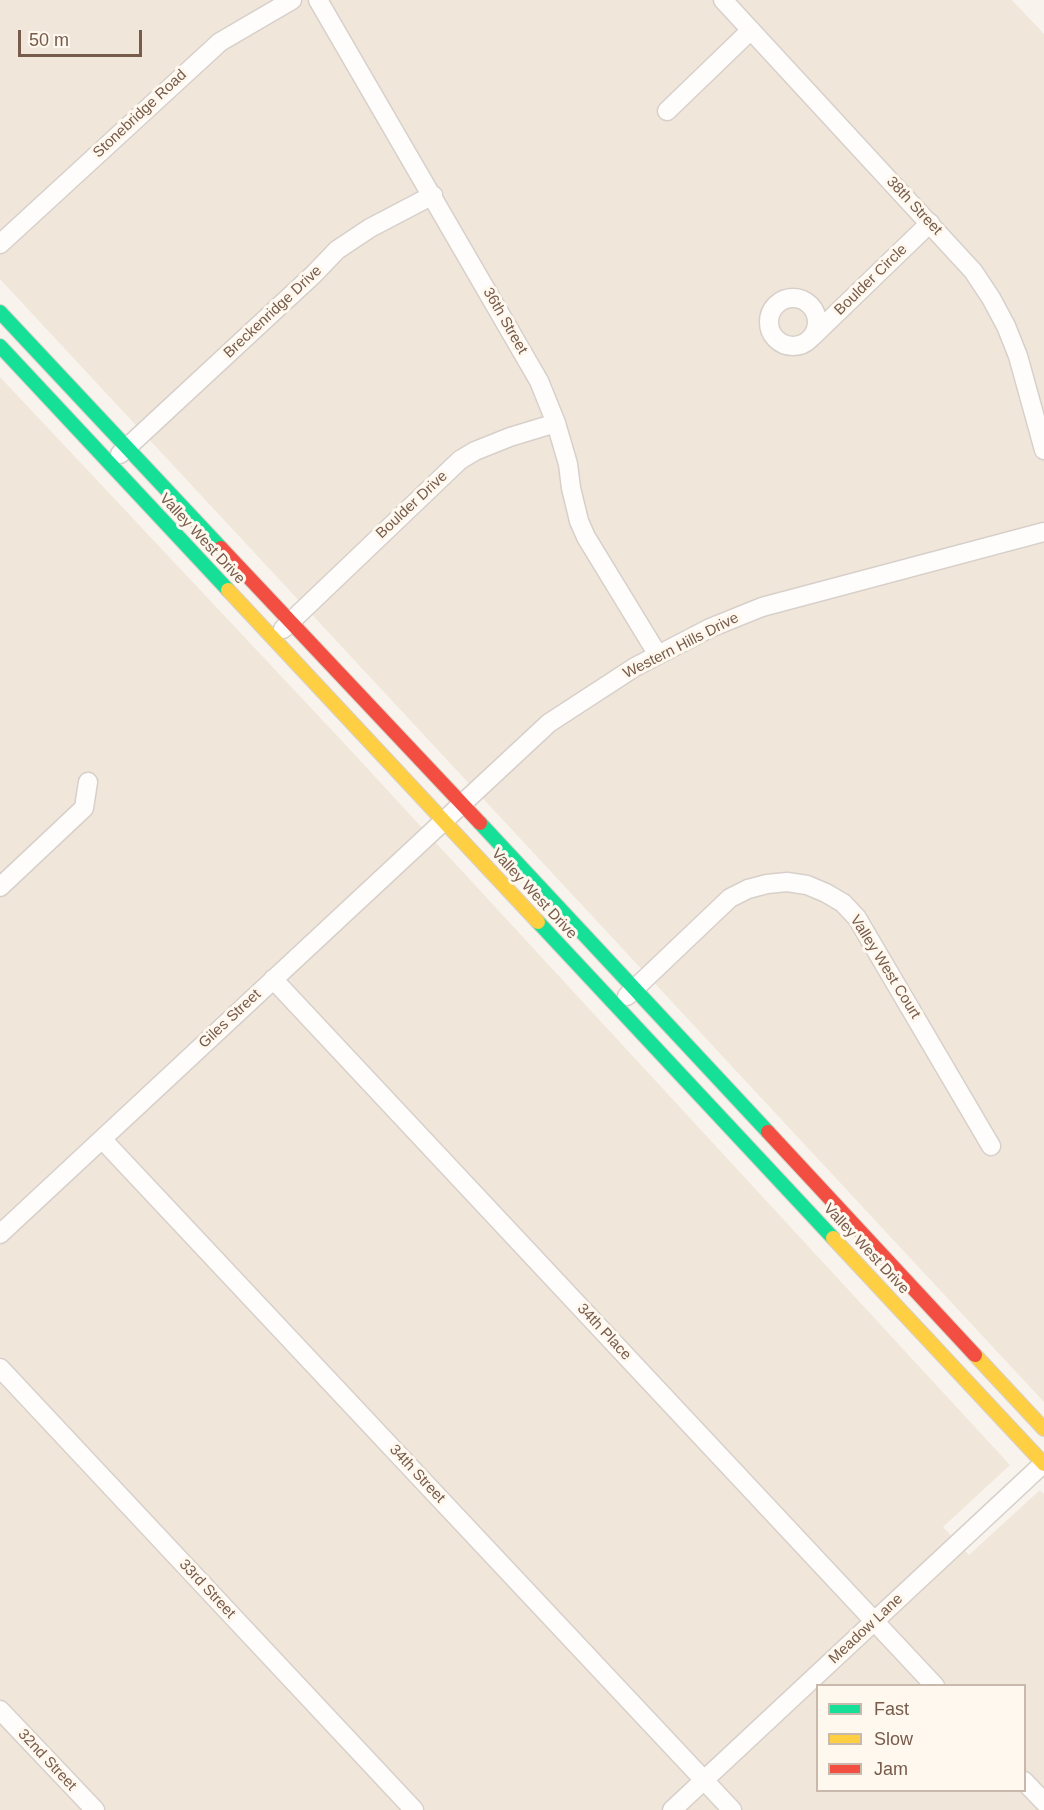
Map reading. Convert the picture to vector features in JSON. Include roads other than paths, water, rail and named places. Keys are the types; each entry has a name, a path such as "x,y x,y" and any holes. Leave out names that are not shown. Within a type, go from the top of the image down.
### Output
{"main road":[{"name":"Valley West Drive","path":"0,312 1044,1429"},
{"name":"Valley West Drive","path":"0,345 1044,1463"}],"street":[{"name":"Stonebridge Road","path":"0,244 220,42 292,0"},
{"name":"36th Street","path":"318,0 539,381 556,423 568,464 579,521 586,537 658,655"},
{"name":"38th Street","path":"723,0 972,271 991,298 1018,356 1044,450"},
{"path":"667,111 750,30"},
{"name":"Breckenridge Drive","path":"110,463 313,275 337,250 370,228 433,195"},
{"name":"Boulder Circle","path":"812,337 930,223"},
{"name":"Boulder Drive","path":"273,639 460,460 475,451 510,437 556,423"},
{"name":"Western Hills Drive","path":"460,804 549,723 635,667 710,628 762,607 1044,532"},
{"path":"0,888 84,808 88,782"},
{"name":"Giles Street","path":"1,1232 460,804"},
{"name":"Valley West Court","path":"617,1006 730,898 748,889 768,884 788,882 807,885 843,903 857,918 991,1146"},
{"name":"34th Place","path":"273,980 933,1684"},
{"name":"34th Street","path":"102,1139 732,1810"},
{"name":"33rd Street","path":"0,1368 414,1810"},
{"name":"Meadow Lane","path":"672,1810 1044,1463"},
{"name":"32nd Street","path":"0,1710 94,1810"},
{"path":"1026,1783 1044,1802"}]}
